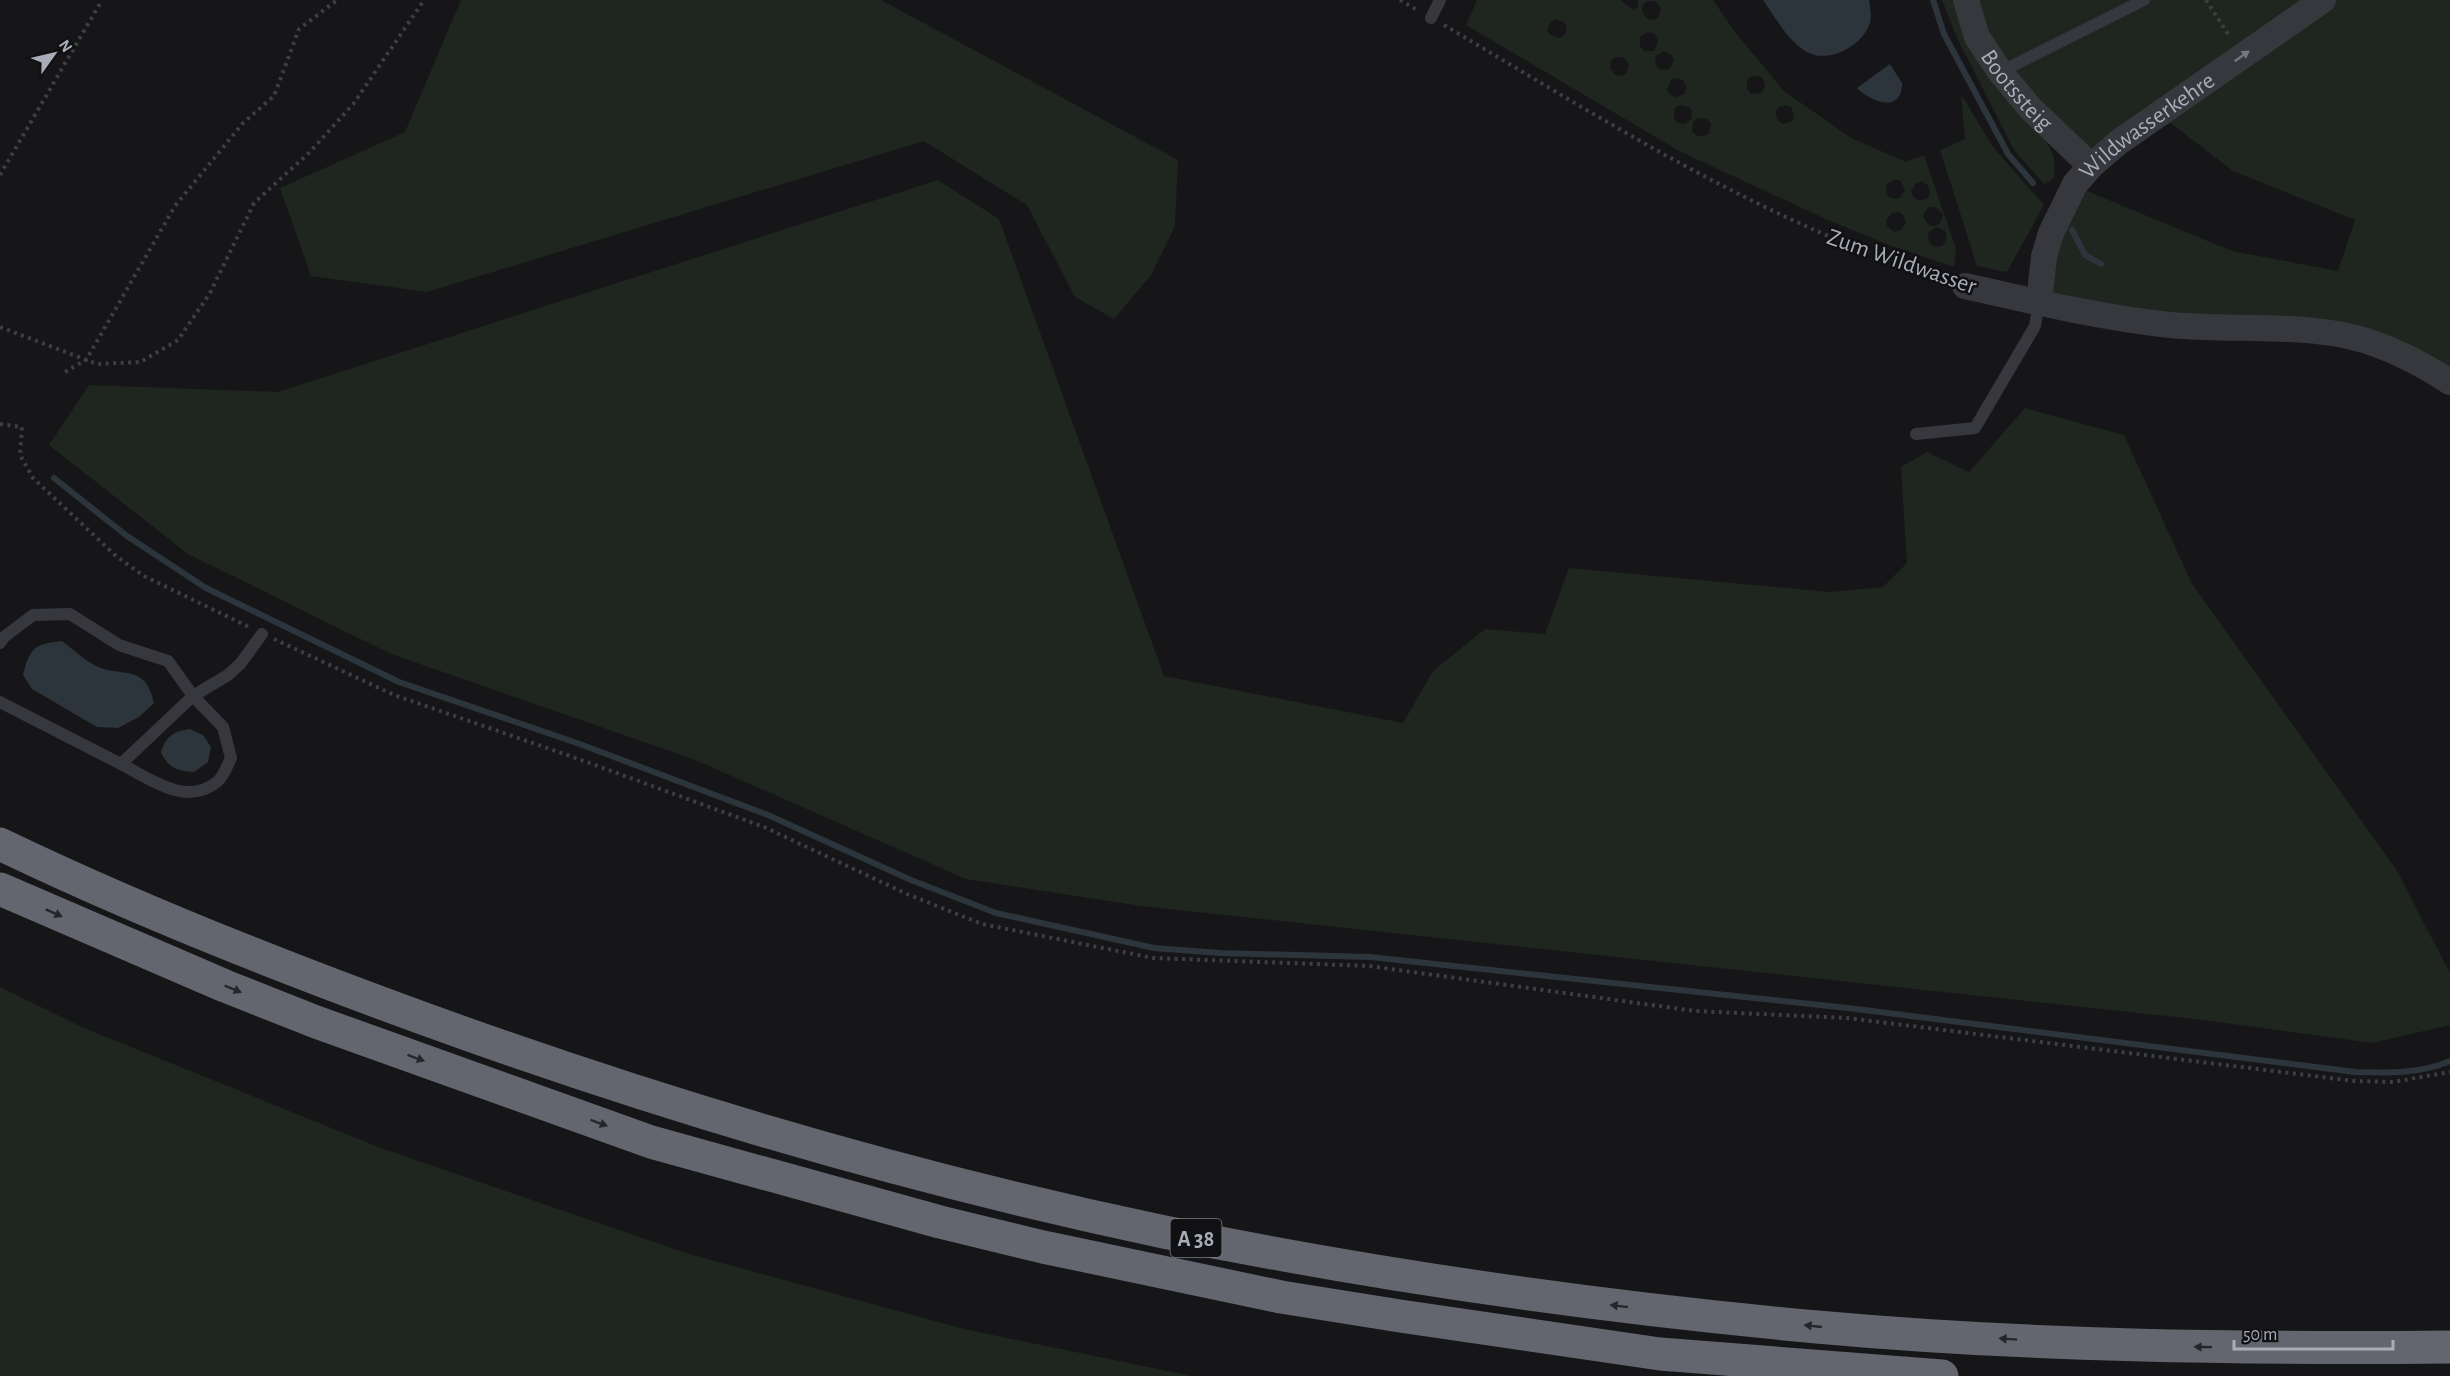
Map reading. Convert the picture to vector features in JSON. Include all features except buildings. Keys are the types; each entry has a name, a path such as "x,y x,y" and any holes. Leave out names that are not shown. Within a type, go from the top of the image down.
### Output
{"highway":[{"name":"A 38","path":"0,844 114,896 334,987 575,1072 864,1159 1163,1231 1431,1280 1651,1310 1824,1327 2175,1347 2282,1349 2450,1347"},
{"name":"A 38","path":"0,889 215,982 306,1018 651,1142 940,1222 1042,1247 1281,1297 1400,1317 1660,1354 1942,1376"}],"street":[{"name":"Bootssteig","path":"1966,0 1977,37 2000,72 2031,109 2091,166"},
{"name":"Wildwasserkehre","path":"2039,302 2044,258 2051,233 2075,184 2091,166 2120,142 2323,0"},
{"name":"Zum Wildwasser","path":"1965,286 2097,315 2171,325 2305,330 2339,334 2378,345 2406,357 2450,382"}],"lane":[{"path":"1431,18 1440,0"},
{"path":"2000,72 2145,0"},
{"path":"1916,434 1975,428 2035,326 2039,302"},
{"path":"0,643 4,636 33,615 70,614 119,645 168,662 193,696 222,727 231,758 219,782 194,794 168,789 0,702"},
{"path":"121,764 193,696 228,675 241,663 262,634"}],"path":[{"path":"0,175 102,0"},
{"path":"65,372 86,360 175,206 243,123 274,96 299,29 337,0"},
{"path":"0,327 98,364 140,362 178,340 210,293 254,203 310,153 354,103 424,0"},
{"name":"Zum Wildwasser","path":"1400,0 1674,161 1751,202 1824,236 1917,271 1965,286"},
{"path":"2206,0 2231,39"},
{"path":"0,424 22,427 20,455 33,478 116,556 144,576 394,695 764,827 907,894 982,924 1153,958 1208,962 1369,966 1695,1011 1847,1018 2354,1082 2393,1082 2428,1078 2450,1072"}],"shaded area":[{"path":"461,0 881,0 1178,160 1175,226 1151,275 1114,319 1075,297 1027,205 924,141 427,292 311,276 280,188 405,132"},
{"path":"1477,0 1620,0 1633,10 1638,6 1638,0 1713,0 1735,32 1784,91 1851,138 1906,162 1924,155 1956,249 1954,267 1889,245 1828,220 1681,152 1466,25","holes":["1648,1 1655,1 1661,8 1659,16 1654,20 1647,19 1642,11 1643,5","1557,19 1565,23 1566,30 1563,36 1559,38 1550,35 1547,30 1551,21","1645,33 1653,33 1658,43 1654,51 1644,51 1640,46 1640,37","1664,51 1672,55 1674,61 1669,69 1665,70 1660,69 1655,62 1656,56","1616,57 1623,57 1629,64 1627,73 1622,76 1615,75 1610,68 1611,61","1752,76 1759,76 1763,79 1765,86 1761,93 1751,94 1747,89 1747,80","1677,78 1683,80 1687,88 1684,94 1676,97 1670,95 1667,89 1671,80","1679,105 1689,107 1692,118 1685,124 1678,123 1674,119 1674,109","1785,105 1791,107 1794,115 1792,121 1783,124 1778,121 1775,112 1779,107","1698,118 1707,119 1711,124 1709,133 1705,136 1698,136 1692,131 1693,122","1895,179 1901,181 1905,190 1900,198 1896,199 1891,198 1886,191 1887,184","1921,181 1927,184 1930,192 1928,198 1920,201 1914,198 1911,192 1915,184","1930,207 1936,207 1943,214 1940,223 1935,226 1929,225 1923,217 1925,211","1899,212 1904,216 1906,223 1901,230 1894,232 1887,226 1886,220 1892,213","1937,227 1946,232 1947,238 1942,246 1933,246 1928,239 1929,232"]},
{"path":"1763,0 1869,0 1871,20 1861,38 1853,45 1836,54 1818,55 1809,53 1795,43 1783,30"},
{"path":"1942,0 1953,0 1969,44 1986,74 2037,130 2051,150 2054,178 2044,184 2014,150 1958,40"},
{"path":"1966,0 2450,0 2450,382 2378,345 2039,302 2075,184 2232,251 2338,271 2355,220 2233,171 2160,115 2091,166 2031,109"},
{"path":"1890,64 1902,83 1901,93 1897,99 1891,102 1877,101 1857,88"},
{"path":"1961,94 1993,147 2044,205 2007,272 1977,266 1940,150 1965,139"},
{"path":"938,180 999,219 1164,676 1403,723 1433,671 1485,629 1545,634 1569,568 1830,592 1883,587 1907,563 1901,467 1927,452 1969,472 2025,408 2124,435 2192,584 2396,869 2450,973 2450,1025 2372,1043 2204,1020 1141,906 966,879 693,759 391,654 188,554 49,445 89,385 278,392"},
{"path":"62,641 96,666 139,677 150,690 154,703 139,717 118,728 97,727 32,689 23,675 31,653 39,646"},
{"path":"190,729 203,735 211,747 208,762 194,772 174,768 161,752 171,735"},
{"path":"0,987 84,1028 381,1148 689,1254 964,1329 1192,1376 0,1376"}],"waterway":[{"path":"1933,0 1944,34 2008,154 2033,183"},
{"path":"2072,230 2085,255 2101,264"},
{"path":"54,478 127,536 206,588 399,682 577,743 768,815 911,880 996,913 1154,948 1220,953 1370,957 1848,1008 2355,1072 2415,1070 2450,1061"}]}
